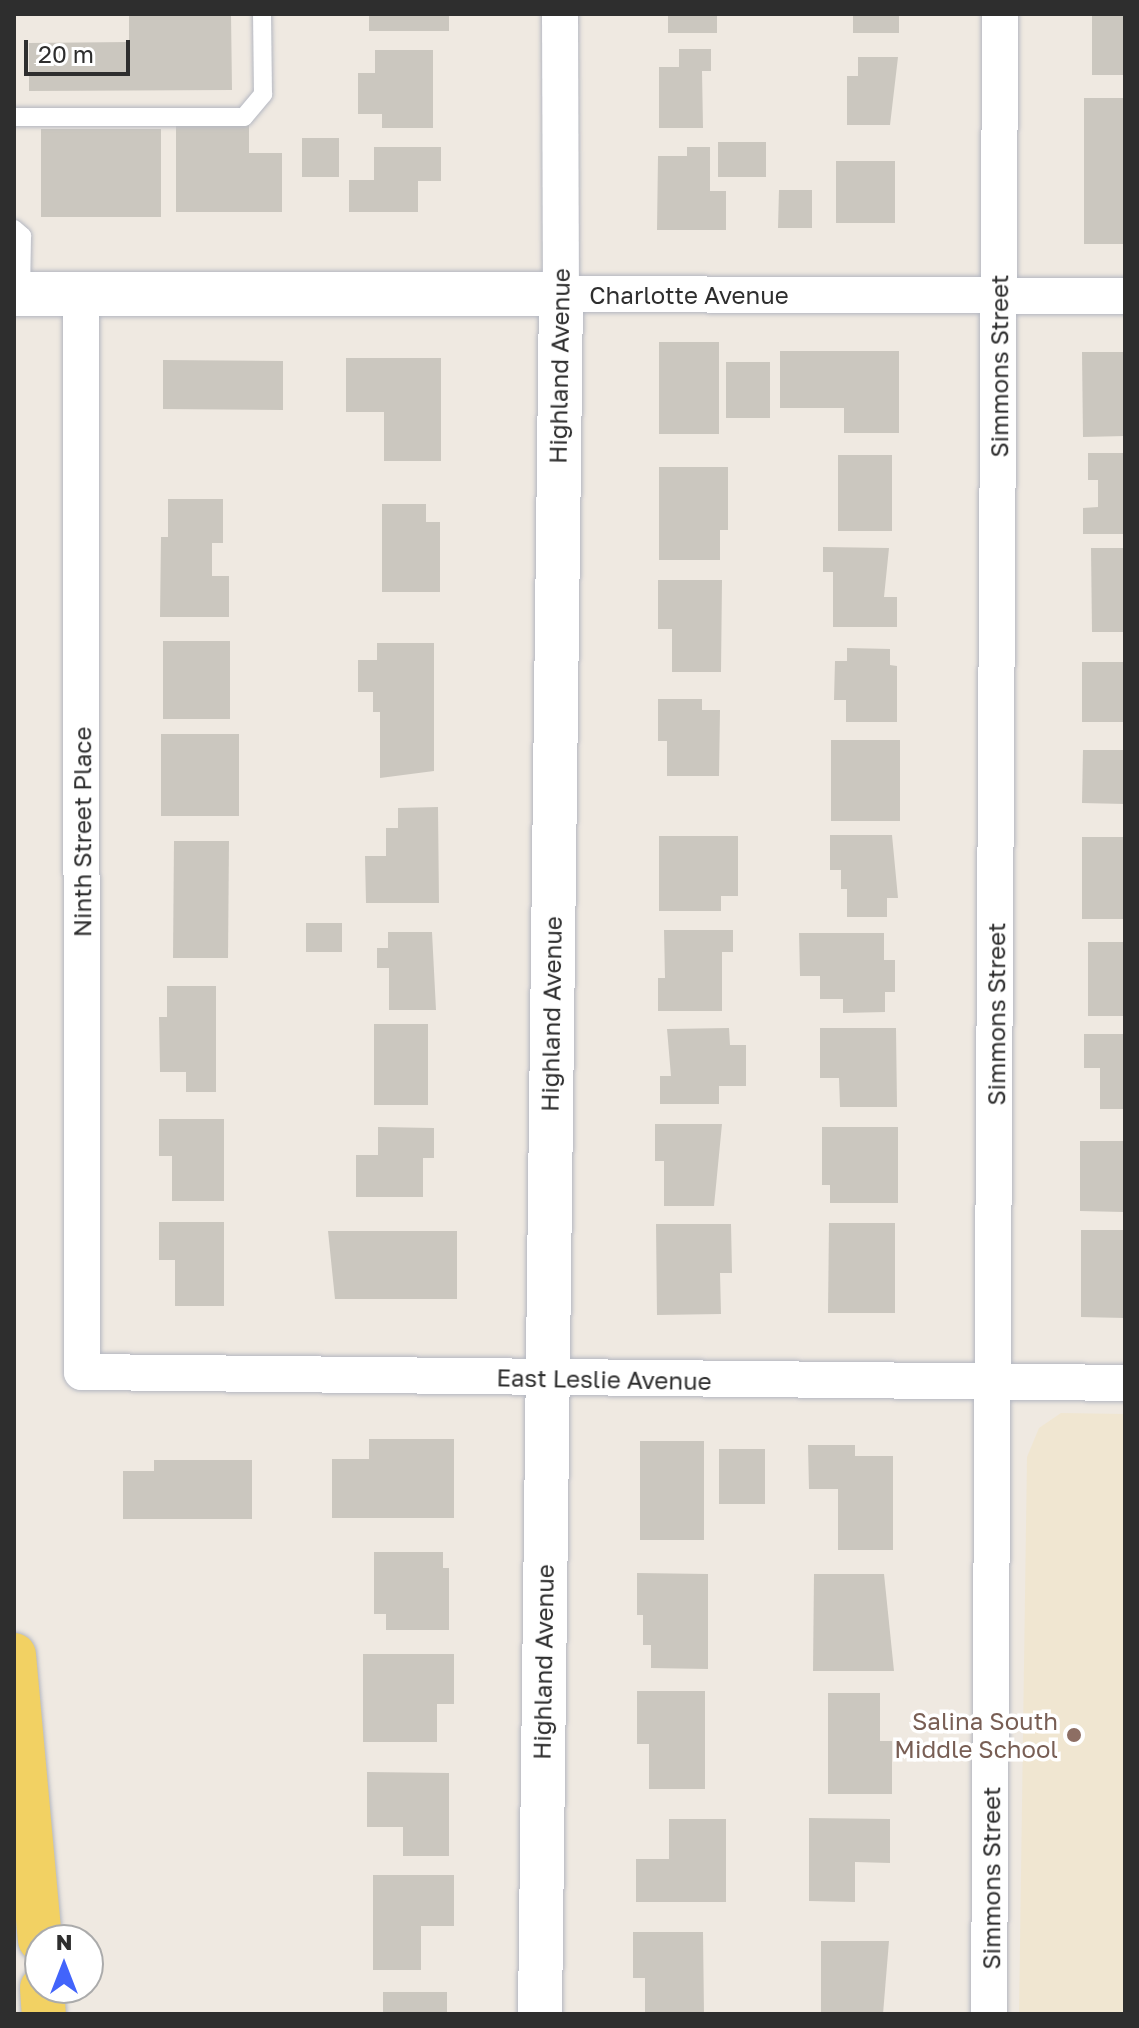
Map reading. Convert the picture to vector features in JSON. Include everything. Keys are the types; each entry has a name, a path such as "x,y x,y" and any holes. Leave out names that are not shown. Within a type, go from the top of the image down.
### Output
{"main road":[{"path":"14,1655 39,1924"}],"street":[{"name":"Highland Avenue","path":"540,2014 561,294 560,14"},
{"name":"Simmons Street","path":"989,2014 995,1382 1000,14"},
{"name":"Ninth Street Place","path":"81,293 82,1372"},
{"name":"Charlotte Avenue","path":"18,294 1125,296"},
{"name":"East Leslie Avenue","path":"82,1372 1125,1383"}],"lane":[{"path":"14,117 244,117 263,94 262,14"},
{"path":"14,229 22,236 18,294"}],"shaded area":[{"name":"Salina South Middle School","path":"1061,1413 1125,1414 1125,2014 1019,2014 1027,1457 1039,1428"}],"building":[{"path":"129,14 231,14 232,90 29,91 29,43 129,42"},
{"path":"369,14 449,14 449,31 369,31"},
{"path":"668,14 717,14 717,33 668,33"},
{"path":"853,14 899,14 899,33 853,33"},
{"path":"1092,14 1125,14 1125,75 1092,75"},
{"path":"679,49 711,49 711,71 702,71 703,128 659,128 659,67 679,67"},
{"path":"375,50 433,50 433,128 382,128 382,114 358,114 358,73 375,73"},
{"path":"858,57 898,57 890,125 847,125 847,76 858,76"},
{"path":"1084,98 1125,98 1125,244 1084,244"},
{"path":"176,125 249,125 249,153 282,153 282,212 176,212"},
{"path":"41,129 161,129 161,217 41,217"},
{"path":"302,138 339,138 339,177 302,177"},
{"path":"718,142 766,142 766,177 718,177"},
{"path":"374,147 441,147 441,181 418,181 418,212 349,212 349,180 374,180"},
{"path":"687,147 710,147 710,191 726,191 726,230 657,230 658,156 687,156"},
{"path":"836,161 895,161 895,223 836,223"},
{"path":"779,190 812,190 812,228 778,228"},
{"path":"659,342 719,342 719,434 659,434"},
{"path":"780,351 899,351 899,433 844,433 844,408 780,408"},
{"path":"1082,352 1125,352 1125,436 1083,437"},
{"path":"346,358 441,358 441,461 384,461 384,412 346,412"},
{"path":"163,360 283,361 283,410 163,409"},
{"path":"726,362 770,362 770,418 726,418"},
{"path":"1088,453 1125,453 1125,534 1083,534 1083,508 1098,507 1098,480 1088,480"},
{"path":"838,455 892,455 892,531 838,531"},
{"path":"659,467 728,467 728,530 720,530 720,560 659,560"},
{"path":"168,499 223,499 223,543 212,543 212,576 229,576 229,617 160,617 161,537 168,537"},
{"path":"382,504 426,504 426,522 440,522 440,592 382,592"},
{"path":"823,547 889,548 884,597 897,597 897,627 833,627 833,572 823,572"},
{"path":"1091,548 1125,548 1125,632 1092,632"},
{"path":"658,580 722,580 721,672 672,672 672,629 658,629"},
{"path":"163,641 230,641 230,719 163,719"},
{"path":"377,643 434,643 434,771 380,778 380,712 373,712 373,692 358,692 358,660 377,660"},
{"path":"847,648 890,649 890,665 897,666 897,722 846,722 846,700 834,700 835,661 847,661"},
{"path":"1082,662 1125,662 1125,722 1082,722"},
{"path":"658,699 702,699 702,710 720,710 719,776 667,776 667,741 658,741"},
{"path":"161,734 239,734 239,816 161,816"},
{"path":"831,740 900,740 900,821 831,821"},
{"path":"1083,750 1125,750 1125,804 1082,803"},
{"path":"438,807 439,903 366,903 365,856 386,856 386,828 398,828 398,808"},
{"path":"830,835 892,835 898,898 887,898 887,917 847,917 847,889 841,889 841,870 830,870"},
{"path":"659,836 738,836 738,896 721,896 721,911 659,911"},
{"path":"1082,837 1125,837 1125,919 1082,919"},
{"path":"174,841 229,841 228,958 173,958"},
{"path":"306,923 342,923 342,952 306,952"},
{"path":"664,930 733,930 733,952 722,952 722,1011 658,1011 658,978 665,978"},
{"path":"388,932 432,932 436,1010 389,1010 389,968 377,968 377,948 388,948"},
{"path":"799,933 884,933 884,960 895,960 895,992 885,992 885,1012 843,1013 843,999 820,999 820,976 800,976"},
{"path":"1088,942 1125,942 1125,1016 1088,1016"},
{"path":"167,986 216,986 216,1092 186,1092 186,1072 160,1072 159,1017 167,1017"},
{"path":"374,1024 428,1024 428,1105 374,1105"},
{"path":"729,1028 730,1045 746,1045 746,1086 719,1086 719,1104 660,1104 660,1076 671,1076 667,1029"},
{"path":"820,1028 896,1028 897,1107 840,1107 839,1078 820,1078"},
{"path":"1084,1034 1125,1034 1125,1109 1100,1109 1100,1068 1084,1068"},
{"path":"159,1119 224,1119 224,1201 172,1201 172,1156 159,1156"},
{"path":"655,1124 722,1124 714,1206 664,1206 664,1161 655,1161"},
{"path":"378,1127 434,1128 434,1158 423,1158 423,1197 356,1197 356,1155 378,1155"},
{"path":"822,1127 898,1127 898,1203 830,1203 830,1185 822,1185"},
{"path":"1080,1141 1124,1141 1124,1212 1080,1211"},
{"path":"159,1222 224,1222 224,1306 175,1306 175,1260 159,1260"},
{"path":"829,1223 895,1223 895,1313 828,1313"},
{"path":"656,1224 731,1224 732,1273 720,1273 721,1314 657,1315"},
{"path":"1081,1230 1125,1230 1125,1318 1081,1317"},
{"path":"328,1231 457,1231 457,1299 335,1299"},
{"path":"369,1439 454,1439 454,1518 332,1518 332,1459 369,1459"},
{"path":"640,1441 704,1441 704,1540 640,1540"},
{"path":"808,1445 855,1445 855,1456 893,1456 893,1550 838,1550 838,1489 809,1489"},
{"path":"719,1449 765,1449 765,1504 719,1504"},
{"path":"154,1460 252,1460 252,1519 123,1519 123,1471 154,1471"},
{"path":"374,1552 443,1552 443,1568 449,1568 449,1630 386,1630 386,1614 374,1614"},
{"path":"637,1573 708,1574 708,1669 651,1668 651,1645 643,1645 643,1615 637,1615"},
{"path":"814,1574 884,1574 894,1671 813,1671"},
{"path":"363,1654 454,1654 454,1704 437,1704 437,1742 363,1742"},
{"path":"637,1691 705,1691 705,1789 649,1789 649,1744 637,1744"},
{"path":"828,1693 880,1693 880,1741 892,1741 892,1794 828,1794"},
{"path":"367,1772 449,1773 449,1856 403,1856 403,1827 367,1827"},
{"path":"809,1818 890,1819 890,1863 855,1862 855,1902 809,1901"},
{"path":"669,1819 726,1819 726,1902 636,1902 636,1859 669,1859"},
{"path":"373,1875 454,1875 454,1926 421,1926 421,1970 373,1970"},
{"path":"633,1932 703,1932 704,2014 645,2014 645,1978 633,1978"},
{"path":"821,1941 889,1941 883,2014 821,2014"},
{"path":"383,1992 447,1992 447,2014 383,2014"}],"place":[{"name":"Salina South Middle School","path":"1074,1735"}]}
